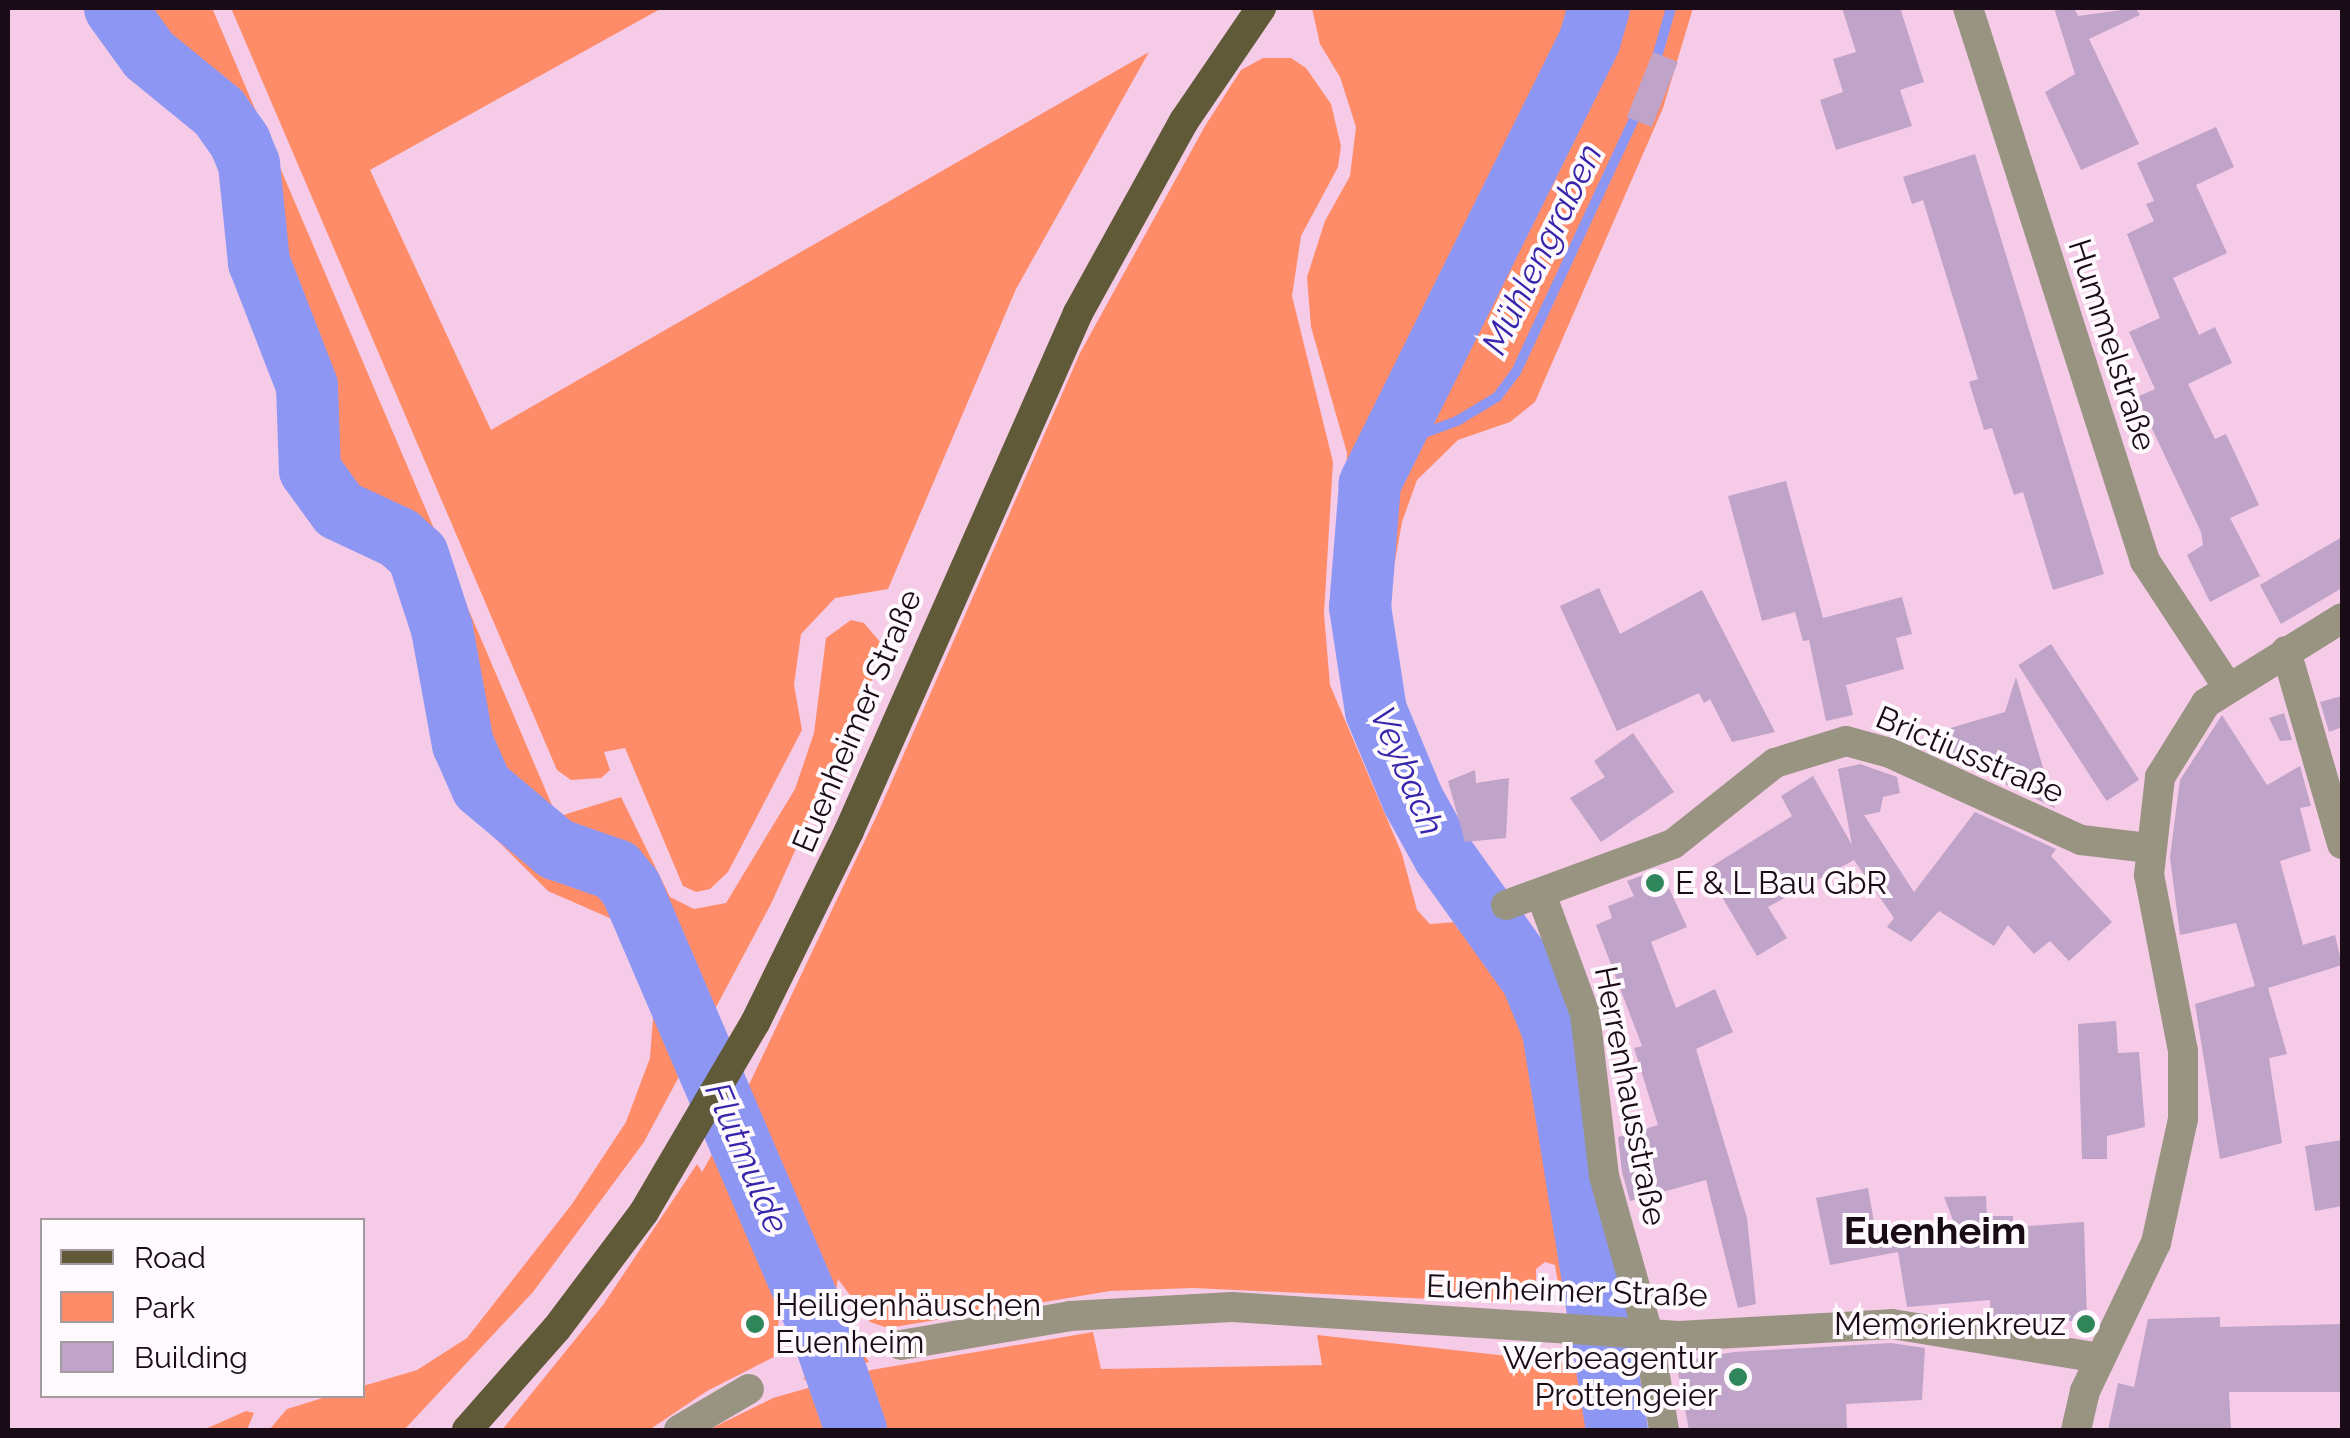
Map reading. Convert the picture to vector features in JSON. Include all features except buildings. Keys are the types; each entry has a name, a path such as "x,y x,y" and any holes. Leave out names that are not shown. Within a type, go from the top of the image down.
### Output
{"main road":[{"name":"Euenheimer Straße","path":"467,1430 602,1271 689,1140 755,1023 849,832 1078,313 1184,121 1261,8"}],"street":[{"name":"Hummelstraße","path":"1968,8 2145,561 2227,686"},
{"path":"2076,1430 2100,1358 2156,1243 2183,1119 2183,1051 2148,848 2160,777 2192,722 2227,686 2342,618"},
{"path":"2286,650 2342,844"},
{"name":"Brictiusstraße","path":"1506,905 1673,844 1775,762 1846,741 1890,753 2081,840 2148,848"},
{"name":"Herrenhausstraße","path":"1541,894 1584,1014 1604,1176 1636,1331 1664,1430"},
{"name":"Euenheimer Straße","path":"902,1345 1070,1316 1232,1307 1636,1331 1892,1324 2100,1358"},
{"path":"679,1430 749,1389"}],"green space":[{"path":"86,8 212,8 557,817 621,797 670,897 694,909 726,903 795,789 814,733 826,638 851,620 864,623 886,649 771,904 644,1142 533,1292 404,1430 269,1430 287,1409 323,1398 365,1398 365,1385 417,1370 467,1338 572,1204 626,1122 650,1058 654,1005 628,926 548,891 489,832 456,786 437,733 420,626 407,588 383,559 316,520 290,478 283,382 239,277 233,190 220,151 137,76"},
{"path":"231,8 662,8 370,170 491,430 1149,52 1016,289 888,589 835,598 801,634 794,685 802,730 728,872 710,889 696,892 683,886 625,748 604,752 610,770 601,778 571,780 557,770"},
{"path":"1312,8 1693,8 1663,108 1535,402 1510,422 1458,440 1417,480 1402,522 1391,583 1390,665 1398,704 1454,842 1493,895 1482,894 1421,797 1380,693 1368,622 1355,622 1371,713 1409,802 1463,898 1459,905 1442,898 1427,877 1362,734 1339,660 1347,453 1311,327 1307,277 1325,221 1350,176 1356,127 1340,77 1320,44"},
{"path":"1263,58 1291,58 1306,68 1331,104 1341,146 1338,167 1301,236 1292,296 1333,462 1324,614 1330,685 1402,854 1417,910 1430,924 1456,922 1457,929 1518,914 1565,987 1624,1309 1572,1312 1572,1303 1561,1301 1555,1265 1545,1262 1536,1269 1536,1299 1519,1303 1193,1288 1110,1291 888,1328 870,1322 838,1279 835,1295 847,1328 869,1362 803,1380 813,1362 787,1310 779,1315 776,1356 707,1391 649,1430 502,1430 603,1305 697,1164 702,1172 737,1110 877,815 1080,353 1205,126 1241,70"},
{"path":"1093,1332 1101,1369 1322,1365 1317,1335 1580,1364 1582,1347 1627,1345 1636,1430 708,1430 773,1398 871,1370"},
{"path":"246,1411 254,1413 247,1430 203,1430"}],"waterway":[{"name":"Flutmulde","path":"115,8 149,55 219,112 240,142 249,164 259,262 307,386 310,470 339,510 399,538 418,555 442,629 463,744 482,787 556,849 616,870 631,888 823,1335 856,1430"},
{"name":"Veybach","path":"1599,8 1590,40 1370,484 1360,607 1376,711 1413,800 1444,856 1532,979 1553,1031 1617,1430"},
{"name":"Mühlengraben","path":"1655,64 1671,8"},
{"name":"Mühlengraben","path":"1386,447 1457,421 1497,397 1516,372 1639,108"}],"place":[{"name":"E & L Bau GbR","path":"1655,883"},
{"name":"Heiligenhäuschen Euenheim","path":"755,1324"},
{"name":"Memorienkreuz","path":"2086,1324"},
{"name":"Werbeagentur Prottengeier","path":"1738,1377"}],"district":[{"name":"Euenheim","path":"1935,1231"}]}
